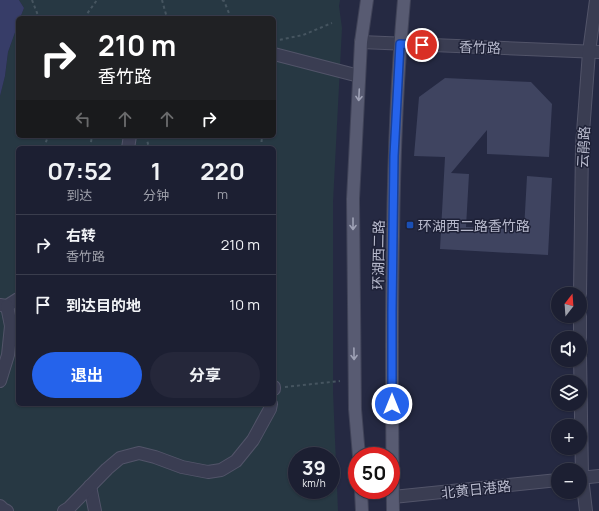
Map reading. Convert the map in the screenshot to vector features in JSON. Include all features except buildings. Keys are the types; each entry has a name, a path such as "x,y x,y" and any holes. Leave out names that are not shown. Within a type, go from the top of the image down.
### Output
{"main road":[{"name":"环湖西二路","path":"358,447 355,409 353,199 361,42 367,0"},
{"name":"环湖西二路","path":"393,447 392,303 394,156 404,0"},
{"path":"362,499 362,511"},
{"name":"环湖西二路","path":"393,499 394,511"}],"street":[{"name":"云鹃路","path":"580,287 582,146 594,52 596,0"},
{"name":"香竹路","path":"361,42 594,52"},
{"path":"276,55 360,76"},
{"path":"0,381 8,355 11,326 4,306 16,300"},
{"path":"580,367 581,463"},
{"path":"64,511 69,508 107,469 120,458 139,453 155,456 182,467 208,472 221,470 236,461 253,440 271,406"},
{"path":"587,477 599,476"},
{"name":"北黄日港路","path":"400,496 551,481"},
{"path":"90,486 95,511"},
{"path":"584,499 586,510"},
{"path":"0,506 7,511"}],"path":[{"path":"32,0 39,16"},
{"path":"85,16 97,0"},
{"path":"162,0 166,16"},
{"path":"222,0 230,16"},
{"path":"276,41 303,35 332,23"},
{"path":"276,388 340,381"}],"shaded area":[{"path":"19,0 340,0 339,6 342,28 333,202 333,392 335,447 288,447 288,499 337,499 338,511 0,511 0,96 5,76 8,52 16,30 16,138 276,138 276,16 21,16 24,8"}],"water":[{"path":"0,0 19,0 24,8 21,16 16,16 16,30 8,52 5,76 0,96"}],"place":[{"name":"环湖西二路香竹路","path":"410,225"}],"route":[{"path":"392,404 394,156 400,44 422,45"}]}
